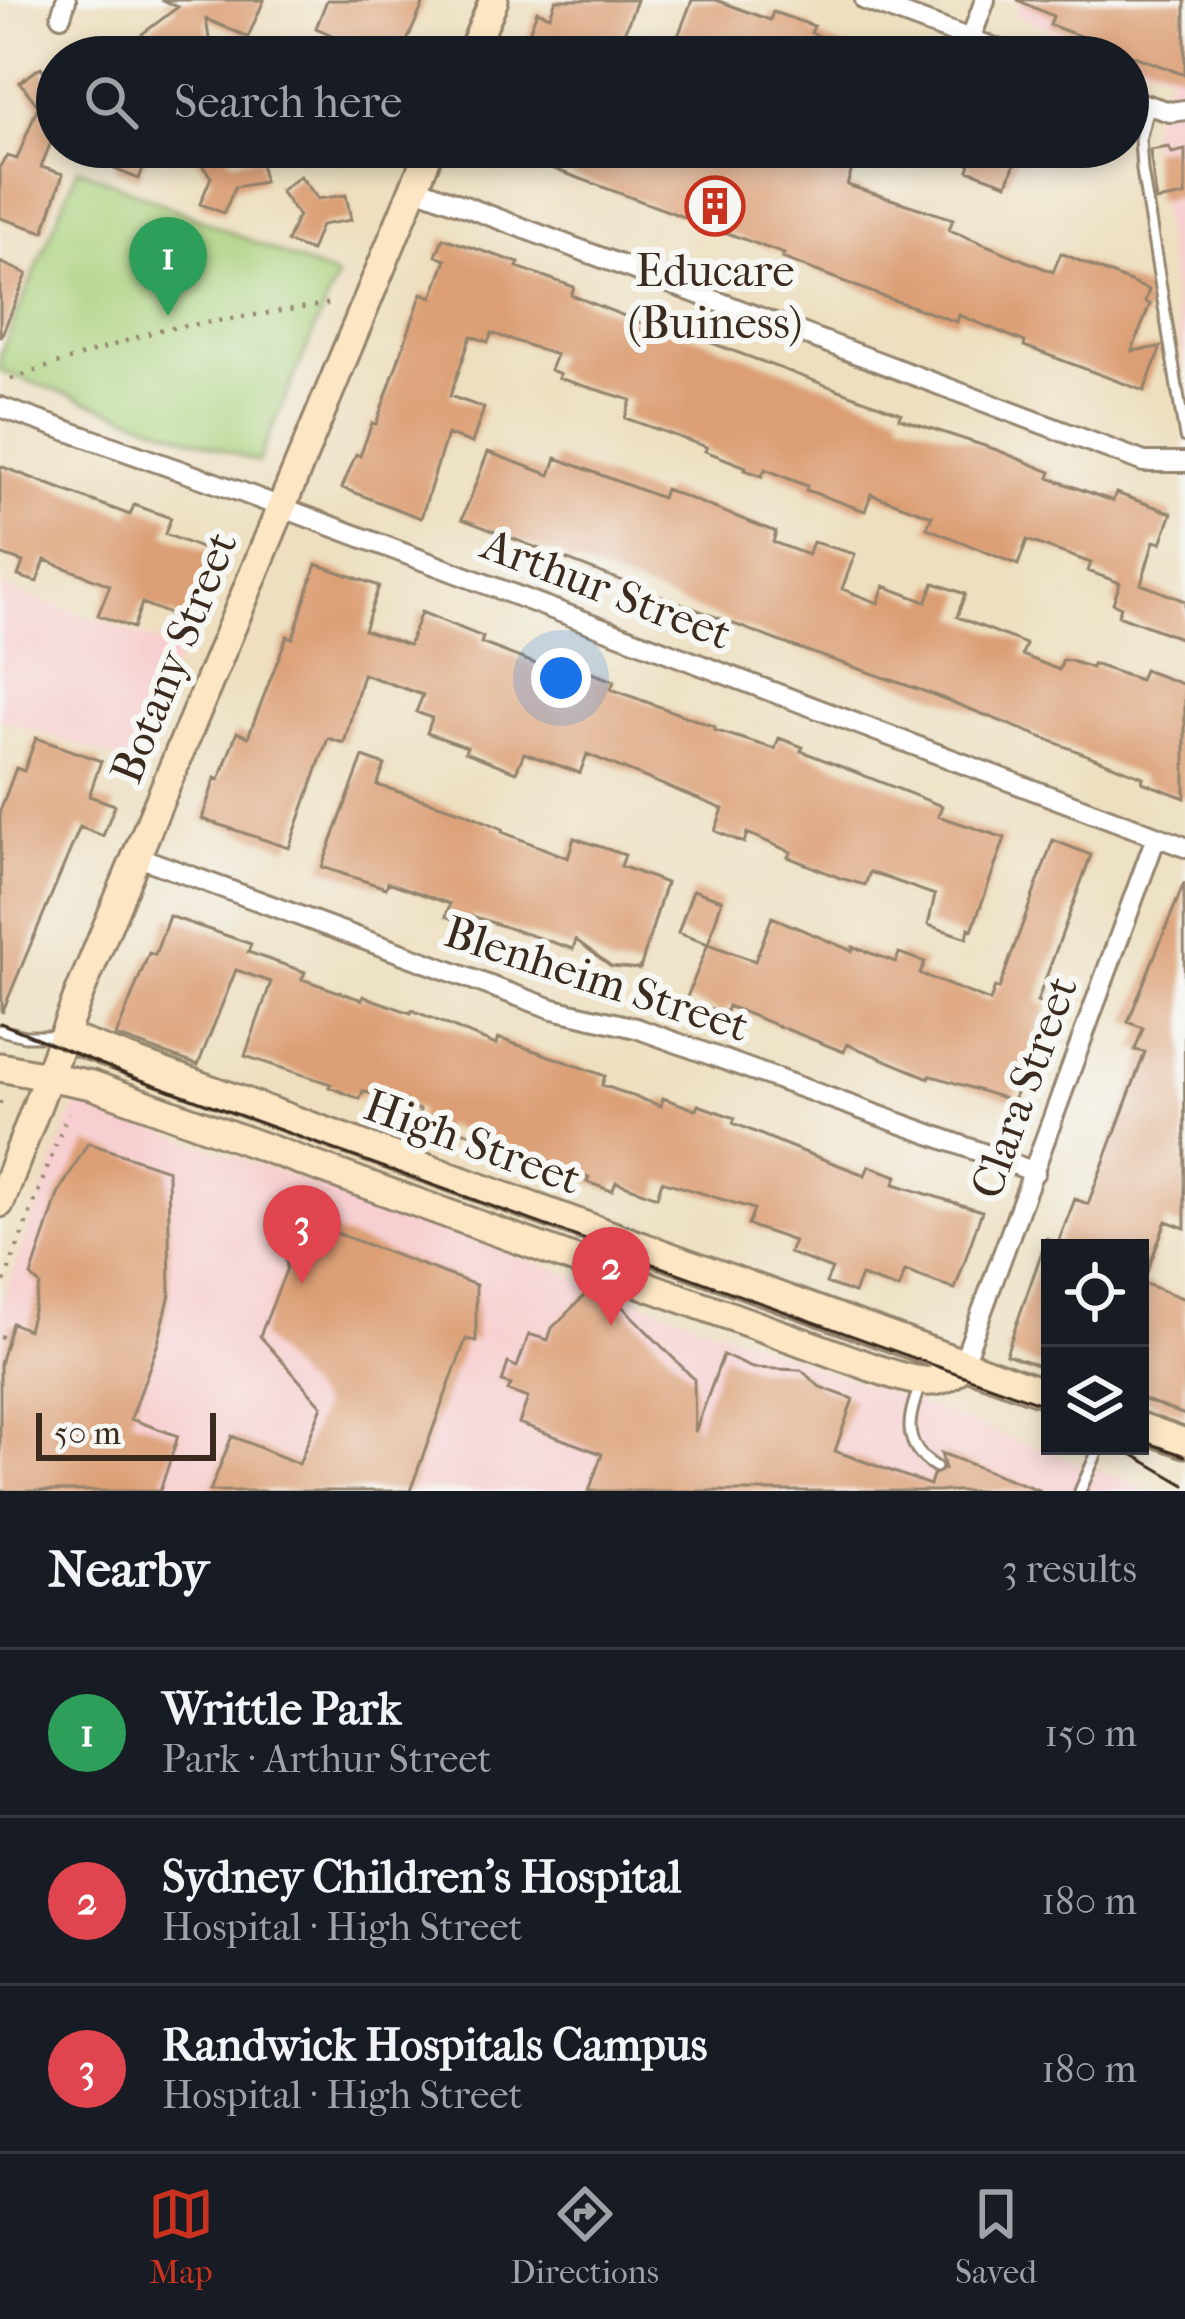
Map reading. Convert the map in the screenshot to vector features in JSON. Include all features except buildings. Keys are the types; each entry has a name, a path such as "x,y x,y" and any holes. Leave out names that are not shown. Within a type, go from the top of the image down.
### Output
{"street":[{"path":"479,36 494,0"},
{"path":"865,0 965,36"},
{"path":"972,36 985,0"},
{"path":"1149,107 1185,110"},
{"name":"Botany Street","path":"0,1203 136,856 422,168"},
{"path":"414,188 1144,462 1185,462"},
{"name":"Arthur Street","path":"0,407 280,507 1185,847"},
{"name":"Clara Street","path":"963,1363 1156,837"},
{"name":"Blenheim Street","path":"136,856 554,1009 636,1028 1035,1172"},
{"name":"High Street","path":"63,1036 1041,1392"},
{"name":"High Street","path":"0,1067 92,1085 871,1367 921,1381"},
{"path":"921,1381 945,1379 963,1363"},
{"path":"1149,1430 1185,1443"}],"lane":[{"path":"1142,168 1185,437"},
{"name":"High Street","path":"0,1030 25,1036 63,1036"},
{"path":"921,1381 909,1433 916,1450 936,1467"},
{"path":"1081,1491 1096,1455"}],"path":[{"path":"10,379 159,331 333,303"},
{"path":"0,1293 68,1113"}],"shaded area":[{"path":"1020,0 1185,0 1185,375 1149,132 1169,73 1149,66 1149,36 1070,36 1014,15"},
{"path":"0,586 181,650 134,765 0,718"},
{"path":"77,1101 533,1261 1041,1449 1041,1455 1058,1455 1155,1491 0,1491 0,1306"}],"green space":[{"path":"78,168 337,277 258,462 0,371 0,355"}],"tram line":[{"path":"0,1023 133,1077 1041,1404"},
{"path":"1149,1443 1185,1456"},
{"path":"1133,1455 1185,1485"}],"place":[{"name":"Educare (Buiness)","path":"715,206"},
{"name":"Writtle Park","path":"168,316"},
{"name":"Randwick Hospitals Campus","path":"302,1284"},
{"name":"Sydney Children's Hospital","path":"611,1326"}]}
